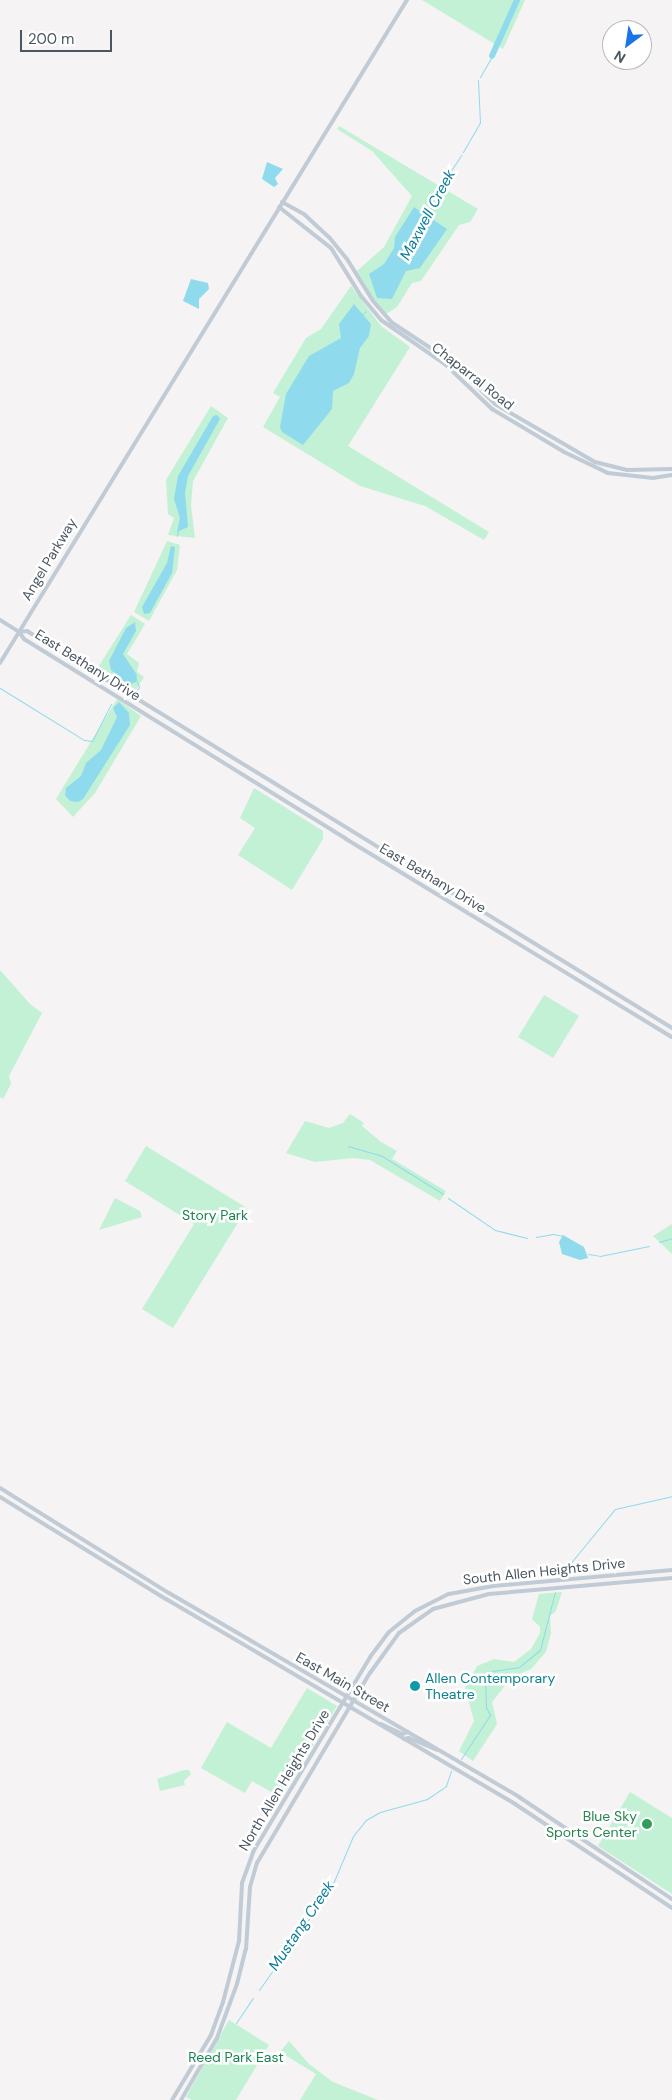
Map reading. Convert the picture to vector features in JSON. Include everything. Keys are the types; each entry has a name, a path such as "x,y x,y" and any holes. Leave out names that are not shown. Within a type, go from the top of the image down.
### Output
{"main road":[{"name":"Angel Parkway","path":"0,663 99,498 407,0"},
{"name":"Chaparral Road","path":"282,202 317,225 353,269 362,287 391,322 452,362 495,404 595,462 627,470 672,469"},
{"name":"Chaparral Road","path":"279,207 323,240 348,272 360,296 381,320 446,365 492,408 564,452 601,470 629,476 672,475"},
{"path":"348,272 353,269"},
{"path":"0,620 19,632"},
{"name":"East Bethany Drive","path":"672,1028 27,631 19,632 24,639 672,1037"},
{"path":"252,780 256,773"},
{"path":"541,957 544,950"},
{"name":"East Main Street","path":"0,1488 243,1637 526,1802 672,1899"},
{"path":"10,1504 14,1496"},
{"name":"East Main Street","path":"0,1497 208,1624 515,1804 672,1908"},
{"path":"46,1526 50,1519"},
{"name":"South Allen Heights Drive","path":"346,1698 382,1640 407,1616 449,1594 532,1582 672,1570"},
{"path":"626,1574 627,1581"},
{"name":"South Allen Heights Drive","path":"352,1701 389,1644 416,1619 445,1604 532,1589 672,1578"},
{"path":"532,1582 532,1589"},
{"path":"208,1624 240,1640 243,1637"},
{"path":"382,1640 389,1644"},
{"path":"277,1664 280,1659"},
{"name":"North Allen Heights Drive","path":"172,2100 211,2035 223,2002 238,1952 242,1883 250,1858 346,1698"},
{"name":"North Allen Heights Drive","path":"181,2100 218,2038 237,1984 247,1942 250,1887 257,1863 352,1701"},
{"path":"377,1723 402,1734 408,1732"},
{"path":"404,1739 409,1738 439,1751"},
{"path":"643,1889 647,1883"}],"green space":[{"path":"422,0 525,0 503,49"},
{"path":"339,126 478,209 470,222 459,225 421,281 412,283 397,307 386,314 373,300 357,271 384,247 412,196 372,151 337,129"},
{"path":"351,286 381,326 410,347 348,446 489,532 484,540 425,506 360,486 263,427 280,397 273,393 306,338 321,329"},
{"path":"211,406 228,418 193,481 191,505 195,538 168,535 174,518 168,514 166,480"},
{"path":"167,541 180,545 177,570 149,621 134,612"},
{"path":"131,615 145,624 127,654 139,663 137,672 144,677 133,694 97,669"},
{"path":"117,699 141,716 95,793 73,817 56,799"},
{"path":"254,788 323,831 323,839 292,890 238,855 255,828 240,818"},
{"path":"0,970 30,1004 42,1013 9,1076 11,1084 3,1099 0,1097"},
{"path":"544,995 579,1016 553,1058 518,1037"},
{"path":"350,1114 364,1123 362,1126 381,1142 397,1151 392,1159 446,1191 440,1201 370,1160 353,1158 315,1162 286,1153 305,1121 329,1128 343,1123"},
{"name":"Story Park","path":"146,1146 247,1208 173,1328 142,1309 194,1224 125,1181"},
{"path":"115,1198 140,1211 142,1217 99,1230"},
{"path":"672,1224 672,1254 653,1236"},
{"path":"562,1592 556,1611 550,1616 551,1633 546,1652 531,1669 512,1677 492,1702 497,1724 473,1761 459,1751 474,1721 465,1688 477,1666 494,1659 514,1662 531,1649 540,1633 540,1627 532,1619 539,1594"},
{"path":"307,1688 337,1706 282,1798 252,1781 245,1793 201,1768 227,1722 271,1748"},
{"path":"189,1770 191,1774 184,1781 185,1785 160,1791 157,1779"},
{"path":"630,1792 672,1818 672,1894 598,1846"},
{"name":"Reed Park East","path":"229,2020 269,2045 236,2100 192,2100 186,2097"},
{"path":"289,2041 309,2064 333,2082 378,2100 300,2100 316,2074 280,2052"}],"water":[{"path":"267,162 283,169 275,178 278,184 274,187 262,179"},
{"path":"414,207 447,229 420,268 406,271 392,299 377,298 369,274 384,264 394,248 395,237"},
{"path":"191,279 208,283 209,289 199,299 199,309 183,301"},
{"path":"354,304 371,324 369,336 360,348 354,374 349,383 333,391 332,409 303,445 282,432 280,427 286,394 309,356 341,338 339,324"},
{"path":"217,415 220,419 188,476 185,493 188,527 177,532 180,518 174,499 178,476 213,416"},
{"path":"171,546 175,547 172,573 150,613 144,614 142,607 167,563"},
{"path":"135,622 136,631 123,654 137,675 136,682 128,685 111,670 109,661 126,628"},
{"path":"119,702 129,713 130,725 83,799 78,802 70,801 65,795 66,788 81,776 86,763 101,750 117,717 113,708"},
{"path":"563,1235 584,1247 588,1258 580,1260 562,1254 559,1242"}],"waterway":[{"name":"Maxwell Creek","path":"492,56 517,0"},
{"name":"Maxwell Creek","path":"480,77 492,56"},
{"name":"Maxwell Creek","path":"463,152 480,123 478,80"},
{"name":"Maxwell Creek","path":"426,214 443,192 445,180 461,155"},
{"name":"Maxwell Creek","path":"363,314 366,311"},
{"name":"Maxwell Creek","path":"177,536 178,531"},
{"name":"Maxwell Creek","path":"135,693 139,687 136,679"},
{"path":"0,688 84,740 92,741 111,704"},
{"path":"348,1146 382,1156 443,1194"},
{"path":"448,1198 495,1230 527,1238"},
{"path":"536,1237 553,1234 563,1236"},
{"path":"659,1242 672,1238"},
{"path":"588,1254 600,1256 649,1246"},
{"name":"Mustang Creek","path":"564,1571 615,1509 672,1496"},
{"name":"Mustang Creek","path":"461,1759 490,1715 486,1707 485,1681 492,1671 519,1667 540,1650 555,1592"},
{"name":"Mustang Creek","path":"259,1990 332,1886 353,1836 366,1820 380,1812 427,1799 446,1786 451,1771"},
{"name":"Mustang Creek","path":"236,2023 253,1998"}],"place":[{"name":"Allen Contemporary Theatre","path":"415,1686"},
{"name":"Blue Sky Sports Center","path":"647,1824"}]}
